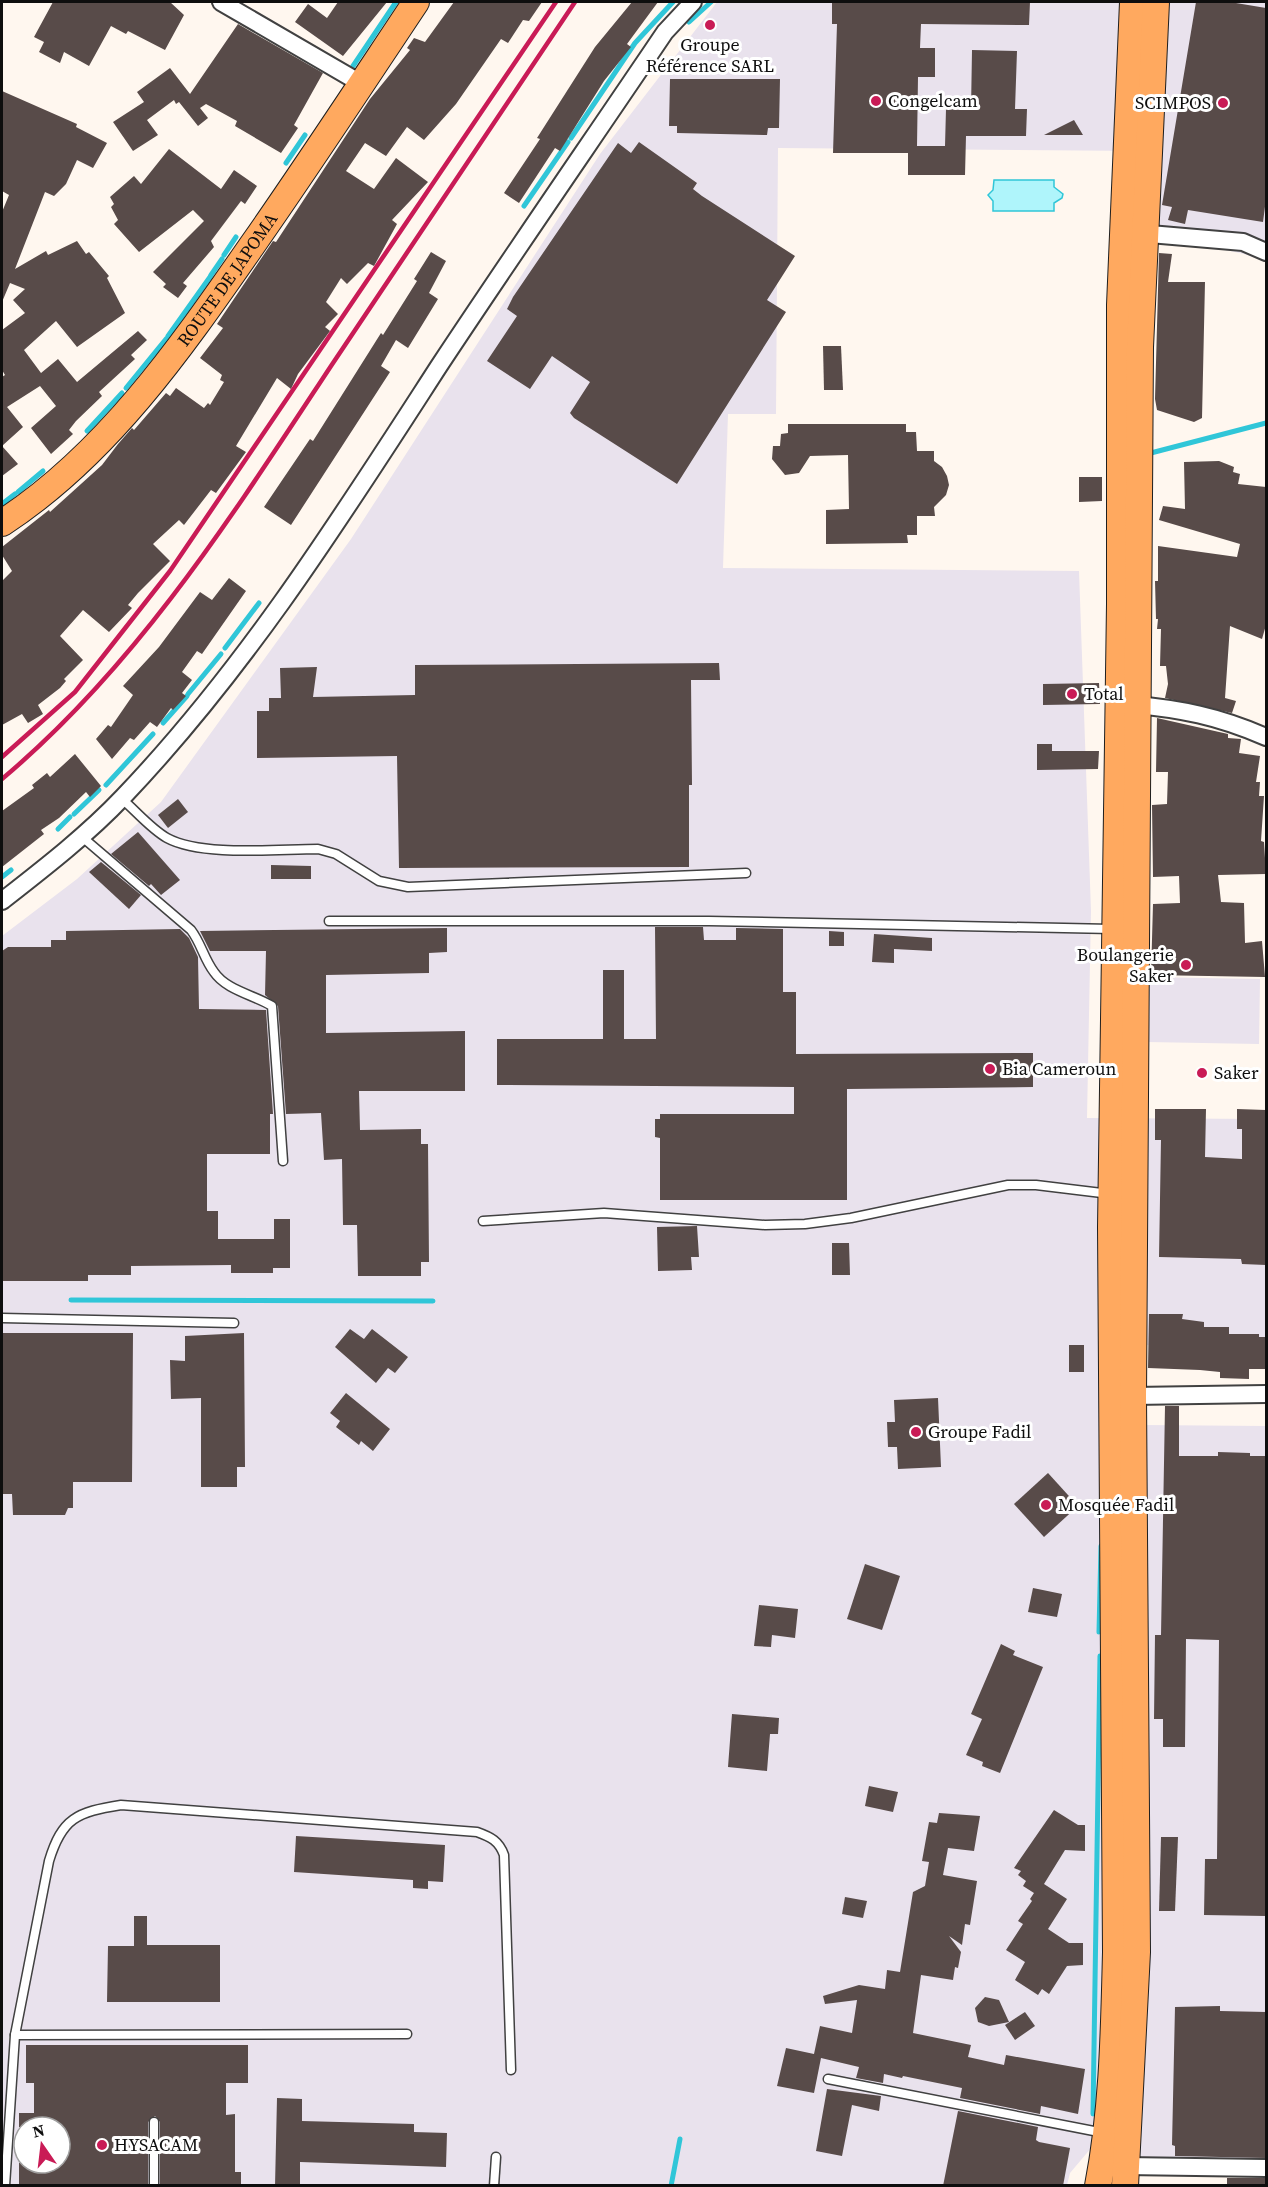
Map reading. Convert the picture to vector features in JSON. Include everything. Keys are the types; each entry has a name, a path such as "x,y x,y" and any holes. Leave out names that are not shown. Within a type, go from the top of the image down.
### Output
{"main road":[{"name":"ROUTE DE JAPOMA","path":"2,523 83,459 122,418 202,317 416,2"},
{"path":"1133,2 1143,51"},
{"path":"1125,2176 1127,1952 1123,1196 1130,347 1143,51 1156,2"},
{"path":"1123,1196 1133,1396 1125,1648"},
{"path":"1098,2186 1107,2133 1114,2052 1127,1952"}],"street":[{"path":"221,2 362,84"},
{"path":"2,901 122,799 197,715 268,623 665,32 693,2"},
{"path":"1135,233 1243,242 1266,252"},
{"path":"1128,704 1195,712 1226,720 1266,737"},
{"path":"1133,1396 1266,1394"},
{"path":"1125,2176 1266,2168"}],"lane":[{"path":"122,799 165,837 184,846 318,849 336,854 380,881 408,887 746,873"},
{"path":"81,836 191,930 200,942 215,975 229,986 272,1006 283,1161"},
{"path":"329,921 709,921 1125,930"},
{"path":"483,1221 603,1213 754,1225 805,1224 851,1218 1008,1185 1036,1185 1123,1196"},
{"path":"2,1318 234,1323"},
{"path":"5,2186 15,2036 49,1861 56,1836 72,1819 97,1809 121,1805 477,1832 491,1837 500,1844 504,1855 511,2070"},
{"path":"15,2036 407,2034"},
{"path":"828,2079 1107,2133"},
{"path":"154,2122 154,2186"},
{"path":"494,2186 496,2157"}],"shaded area":[{"path":"717,2 1266,2 1266,262 1244,254 1142,232 1143,151 778,148 776,414 728,414 723,568 1079,571 1091,911 1087,1118 1266,1119 1266,1346 1141,1345 1143,1425 1266,1426 1266,2172 1131,2171 1108,2128 1070,2173 1067,2185 2,2186 2,936 77,879 161,802 351,539 600,154"},
{"path":"1145,977 1260,979 1259,1044 1147,1042"}],"water":[{"path":"994,180 1054,180 1054,187 1063,194 1062,198 1054,203 1054,211 993,211 993,201 988,195 993,190"}],"building":[{"path":"53,2 170,2 184,15 165,50 128,31 126,34 111,26 89,66 64,52 60,63 39,52 44,42 34,37"},
{"path":"338,2 387,2 343,56 295,22 308,4 327,18"},
{"path":"454,2 542,2 529,21 523,20 508,43 501,39 456,104 424,140 407,127 386,156 365,143 346,171 374,189 396,158 428,182 392,220 397,224 374,266 368,263 347,284 341,278 326,302 338,314 325,327 330,331 298,374 291,389 277,378 236,446 246,452 216,493 211,490 184,525 179,520 153,544 170,561 138,593 128,605 132,608 109,632 83,610 60,636 83,660 64,679 66,681 60,688 38,705 43,714 28,723 22,714 2,725 2,581 12,571 2,555 2,547 49,510 50,512 102,465 132,428 134,430 166,393 170,396 176,388 204,408 208,403 210,405 224,382 220,380 222,375 200,358 223,328 217,324 273,241 276,242 370,99 410,50 407,48 414,38 425,42"},
{"path":"632,2 658,2 627,44 631,47 604,81 560,151 555,148 519,203 504,193 540,139 537,138 595,47"},
{"path":"832,2 1030,2 1029,25 921,24 920,48 935,48 935,77 918,77 917,146 945,146 946,109 971,110 972,50 1017,51 1015,109 1027,109 1026,136 966,136 965,175 908,175 908,153 833,153 837,24 832,24"},
{"name":"SCIMPOS","path":"1196,2 1230,2 1266,8 1266,199 1263,222 1188,210 1185,224 1168,220 1172,207 1162,205"},
{"path":"238,24 323,73 294,125 298,128 281,153 235,126 237,121 206,104 200,108 208,118 198,126 179,102 176,104 174,100 147,120 158,135 133,151 113,122 144,102 137,92 170,68 190,94"},
{"path":"670,79 780,79 779,128 768,128 767,135 677,133 677,126 669,126"},
{"path":"2,91 77,124 76,127 107,143 93,168 77,160 66,184 54,196 45,192 15,269 46,251 48,255 77,241 86,254 89,252 109,276 107,278 125,313 77,347 56,321 24,350 41,373 58,359 77,382 138,331 147,340 131,355 135,359 99,392 102,396 76,421 69,430 73,434 51,454 31,428 56,406 40,386 7,407 23,427 2,446 2,377 5,375 2,370 2,330 25,313 13,300 25,289 10,283 2,302 2,212 9,195 2,191"},
{"path":"1074,120 1083,135 1044,135"},
{"path":"639,142 697,183 693,189 702,196 795,256 767,300 786,312 677,484 574,418 570,413 590,382 552,356 530,389 487,361 517,316 507,309 513,297 618,143 631,153"},
{"path":"169,149 221,189 234,170 257,186 245,204 241,201 211,241 214,247 183,283 187,286 178,298 163,287 166,284 153,272 204,221 193,210 139,252 114,224 118,220 111,207 114,204 110,197 134,176 141,184"},
{"path":"431,252 446,261 429,293 438,299 408,348 396,340 381,366 390,372 291,525 264,507 310,439 313,441 381,333 383,335 417,281 414,279"},
{"path":"1159,253 1172,254 1168,282 1205,282 1202,418 1194,422 1157,410 1155,399"},
{"path":"823,346 841,346 843,390 824,390"},
{"path":"788,424 906,424 906,432 916,432 917,451 934,451 934,461 942,467 947,476 949,485 946,495 934,507 935,516 917,516 917,535 907,535 908,543 826,544 826,510 849,509 848,455 810,456 799,473 785,475 772,459 773,446 780,446 781,434 788,433"},
{"path":"2,446 18,464 2,476"},
{"path":"1219,461 1234,467 1233,472 1240,474 1238,484 1266,487 1266,625 1262,639 1230,626 1225,698 1236,701 1232,713 1165,698 1168,684 1166,666 1160,666 1161,629 1157,629 1158,619 1156,619 1155,581 1158,581 1158,546 1237,557 1240,544 1159,520 1163,506 1185,509 1184,462"},
{"path":"1079,477 1102,477 1102,501 1079,502"},
{"path":"229,578 246,591 202,654 197,651 182,672 192,680 182,693 186,696 173,710 171,708 157,727 150,722 134,740 130,738 112,759 96,739 108,725 111,727 133,695 123,686 159,647 200,592 212,600"},
{"path":"719,663 720,680 691,680 692,785 689,785 689,867 399,868 397,756 257,758 257,711 269,711 269,698 281,698 280,668 317,667 313,697 415,695 415,665"},
{"name":"Total","path":"1099,683 1100,704 1043,705 1043,684"},
{"path":"1157,718 1228,734 1228,738 1241,739 1239,753 1260,756 1256,782 1260,782 1259,796 1264,796 1261,841 1264,842 1266,874 1218,875 1221,902 1244,903 1245,943 1262,941 1265,977 1151,975 1153,904 1180,903 1179,876 1153,877 1152,805 1167,804 1168,772 1156,772"},
{"path":"1037,744 1052,744 1052,751 1099,751 1098,769 1037,770"},
{"path":"75,754 101,786 90,797 86,792 59,818 41,830 44,834 2,867 2,811 34,788 32,785 47,773 50,777"},
{"path":"178,799 188,812 168,828 158,815"},
{"path":"138,832 180,880 161,895 151,884 149,886 111,854"},
{"path":"101,862 141,895 129,909 89,872"},
{"path":"271,865 311,866 311,879 271,879"},
{"path":"655,927 703,927 704,940 736,940 736,928 783,929 783,992 796,992 796,1054 1033,1053 1033,1087 847,1089 847,1200 660,1200 660,1138 655,1137 655,1119 660,1119 660,1114 794,1114 794,1087 497,1085 497,1039 603,1039 603,970 624,970 624,1039 656,1039"},
{"path":"447,928 447,952 429,953 429,973 326,975 326,1033 465,1031 465,1091 359,1091 360,1130 421,1129 421,1144 428,1144 429,1262 421,1262 421,1276 358,1276 357,1225 343,1225 342,1159 324,1160 321,1113 286,1114 278,1006 265,995 266,951 210,951 200,931"},
{"path":"180,929 189,938 198,957 199,1009 266,1010 273,1114 270,1114 270,1154 207,1154 207,1211 218,1211 218,1239 274,1239 274,1219 290,1219 290,1268 273,1268 273,1273 231,1273 231,1265 131,1266 131,1275 88,1275 88,1281 2,1281 2,951 8,947 51,947 51,940 66,940 66,931"},
{"path":"829,931 844,932 844,946 829,946"},
{"path":"874,934 932,938 932,951 894,949 894,963 872,962"},
{"path":"1155,1109 1206,1109 1205,1157 1242,1159 1242,1129 1237,1129 1237,1109 1266,1110 1266,1265 1242,1264 1241,1259 1159,1257 1161,1140 1155,1140"},
{"path":"697,1226 699,1257 691,1257 692,1270 658,1271 657,1227"},
{"path":"832,1243 849,1243 850,1275 832,1275"},
{"path":"1149,1314 1183,1314 1182,1319 1204,1322 1204,1327 1229,1327 1229,1334 1259,1334 1259,1337 1266,1337 1266,1369 1249,1369 1249,1379 1220,1378 1220,1372 1148,1368"},
{"path":"350,1329 364,1339 372,1329 408,1357 395,1373 388,1368 376,1383 335,1347"},
{"path":"2,1333 133,1333 132,1482 73,1482 73,1508 68,1508 65,1515 13,1515 12,1494 2,1494"},
{"path":"244,1333 245,1467 237,1467 237,1487 201,1487 201,1398 171,1399 170,1360 185,1361 185,1336"},
{"path":"1069,1345 1084,1345 1084,1372 1069,1372"},
{"path":"346,1393 390,1429 373,1451 361,1441 359,1445 336,1427 340,1421 330,1413"},
{"name":"Groupe Fadil","path":"938,1398 941,1467 898,1469 897,1447 888,1447 887,1422 895,1422 894,1400"},
{"path":"1165,1406 1179,1406 1179,1456 1218,1456 1218,1452 1266,1456 1266,1916 1204,1915 1205,1859 1217,1859 1219,1640 1186,1639 1185,1747 1163,1747 1163,1719 1154,1719 1155,1635 1161,1635"},
{"name":"Mosquée Fadil","path":"1048,1473 1078,1506 1044,1537 1014,1504"},
{"path":"865,1564 900,1576 882,1630 847,1619"},
{"path":"1033,1588 1062,1594 1057,1617 1028,1612"},
{"path":"759,1605 798,1609 795,1638 772,1635 771,1647 754,1646"},
{"path":"1001,1644 1015,1651 1013,1655 1043,1667 1000,1773 982,1766 983,1762 966,1755 982,1719 971,1714"},
{"path":"732,1714 779,1718 778,1734 770,1734 767,1771 728,1767"},
{"path":"869,1786 898,1792 893,1812 865,1806"},
{"path":"1054,1810 1078,1825 1085,1825 1085,1851 1065,1850 1044,1884 1067,1899 1048,1929 1069,1943 1083,1943 1083,1965 1067,1966 1049,1994 1042,1989 1038,1995 1015,1980 1025,1962 1006,1950 1023,1924 1018,1921 1032,1901 1030,1899 1034,1893 1023,1886 1026,1881 1018,1875 1021,1871 1014,1868"},
{"path":"939,1813 980,1816 974,1851 948,1848 943,1875 977,1881 970,1925 965,1924 962,1945 949,1936 961,1952 953,1980 921,1975 913,2033 971,2045 968,2057 1004,2065 1006,2055 1085,2069 1078,2114 1041,2106 1040,2114 960,2098 962,2088 903,2076 902,2078 884,2074 883,2083 856,2078 859,2067 821,2058 814,2093 777,2086 786,2048 814,2054 820,2026 852,2033 857,2000 825,2004 823,1996 859,1985 885,1989 887,1970 900,1972 913,1892 925,1886 929,1862 922,1861 929,1822 937,1823"},
{"path":"296,1836 445,1845 443,1882 428,1881 428,1889 413,1888 413,1880 294,1872"},
{"path":"1161,1837 1178,1837 1175,1911 1159,1911"},
{"path":"845,1897 867,1901 863,1918 842,1914"},
{"path":"134,1916 147,1916 147,1945 220,1945 220,2002 107,2002 108,1946 134,1946"},
{"path":"985,1997 999,2000 1009,2022 989,2026 978,2022 975,2008"},
{"path":"1220,2006 1220,2011 1266,2012 1266,2158 1175,2156 1175,2146 1172,2145 1175,2007"},
{"path":"1025,2012 1035,2026 1015,2040 1005,2025"},
{"name":"HYSACAM","path":"26,2045 248,2045 248,2083 226,2083 226,2115 235,2114 235,2172 241,2172 241,2186 160,2186 160,2122 155,2116 148,2122 148,2186 19,2186 19,2175 72,2175 72,2115 19,2115 19,2113 34,2113 34,2083 26,2083"},
{"path":"827,2089 881,2096 879,2111 852,2105 842,2156 816,2151"},
{"path":"277,2098 302,2099 302,2121 414,2124 414,2132 447,2133 446,2167 300,2162 300,2186 275,2186"},
{"path":"958,2111 1038,2127 1036,2140 1039,2142 1070,2148 1063,2186 943,2186"},
{"path":"1227,2178 1266,2178 1266,2186 1227,2186"}],"waterway":[{"path":"353,66 396,2"},
{"path":"571,138 635,43 673,2"},
{"path":"689,22 711,2"},
{"path":"286,163 305,135"},
{"path":"524,206 568,142"},
{"path":"224,255 236,237"},
{"path":"211,275 222,259"},
{"path":"168,336 210,277"},
{"path":"126,388 166,339"},
{"path":"87,431 122,393"},
{"path":"1147,454 1266,423"},
{"path":"18,492 43,471"},
{"path":"2,504 15,494"},
{"path":"225,648 259,603"},
{"path":"188,694 221,654"},
{"path":"163,723 187,696"},
{"path":"106,785 153,734"},
{"path":"74,814 99,790"},
{"path":"58,829 70,817"},
{"path":"2,877 11,870"},
{"path":"71,1300 433,1301"},
{"path":"1099,1632 1101,1546"},
{"path":"1093,2114 1100,1656"},
{"path":"671,2186 680,2139"}],"railway":[{"path":"2,757 75,692 170,571 556,2"},
{"path":"2,779 51,735 97,687 181,585 258,477 575,2"}],"place":[{"name":"Groupe Référence SARL","path":"710,25"},
{"name":"Congelcam","path":"876,101"},
{"name":"SCIMPOS","path":"1223,103"},
{"name":"Total","path":"1072,694"},
{"name":"Boulangerie Saker","path":"1186,965"},
{"name":"Bia Cameroun","path":"990,1069"},
{"name":"Saker","path":"1202,1073"},
{"name":"Groupe Fadil","path":"916,1432"},
{"name":"Mosquée Fadil","path":"1046,1505"},
{"name":"HYSACAM","path":"102,2145"}]}
